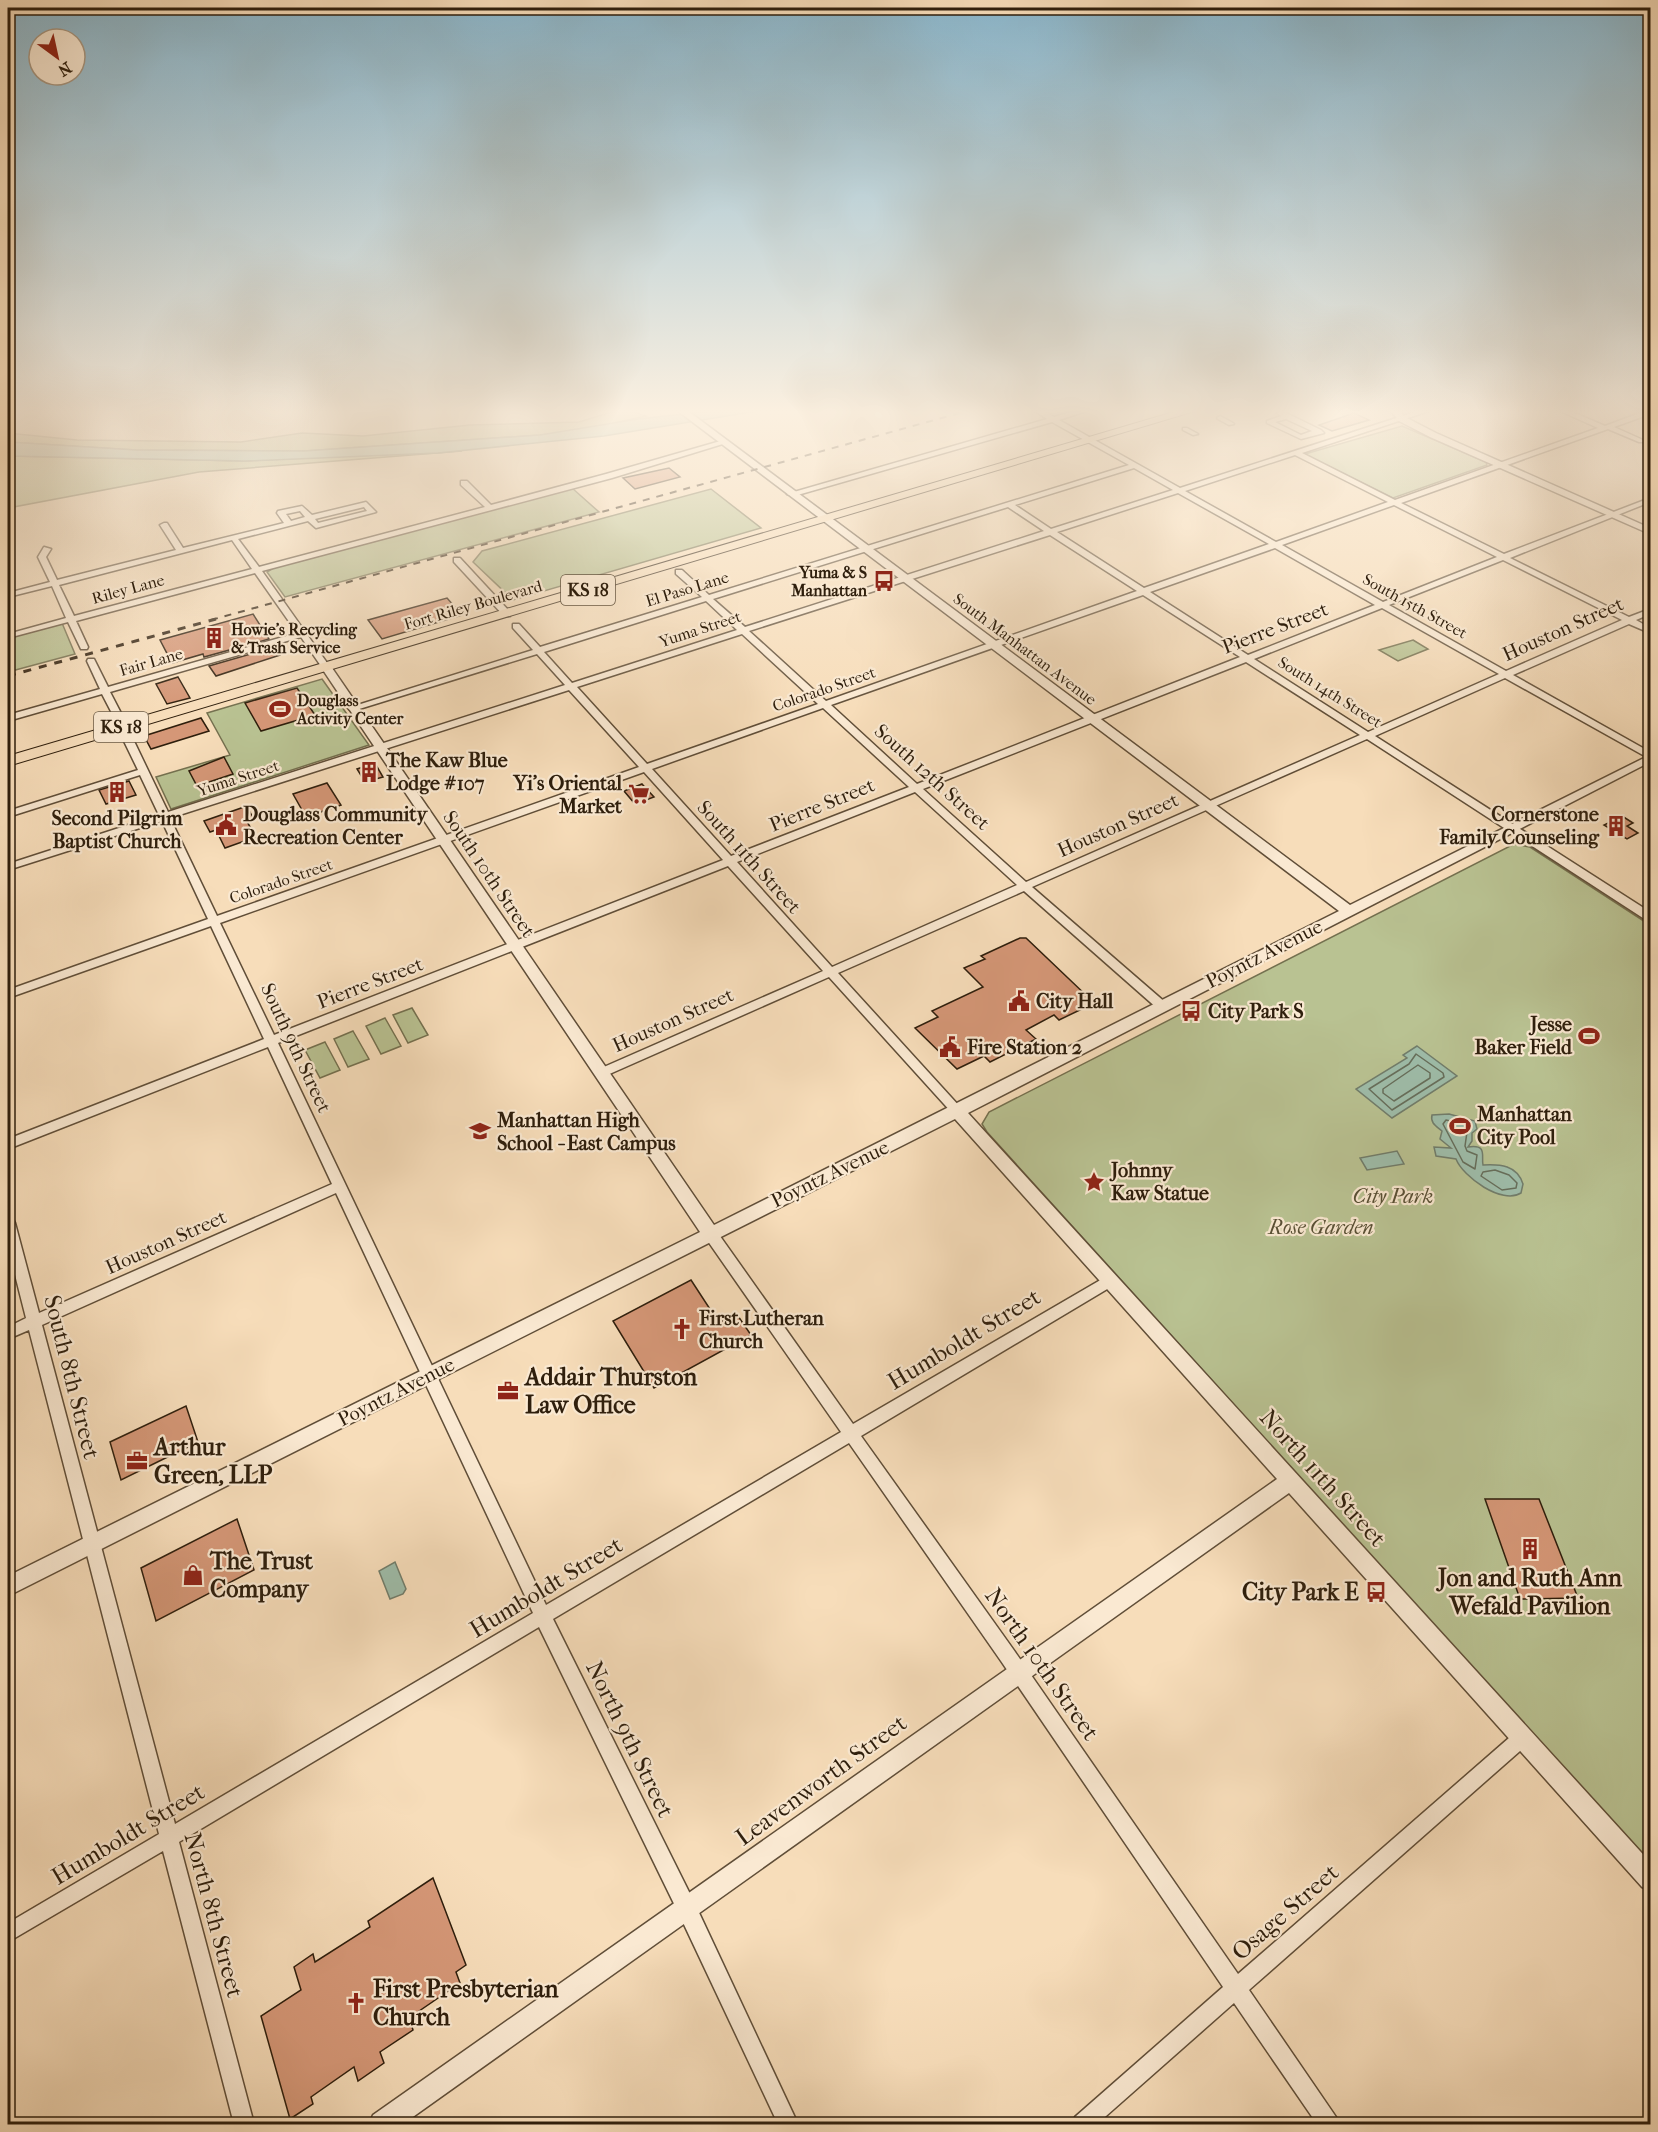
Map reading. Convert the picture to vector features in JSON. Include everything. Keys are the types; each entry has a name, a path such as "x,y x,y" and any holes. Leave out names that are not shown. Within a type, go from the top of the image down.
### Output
{"highway":[{"name":"Fort Riley Boulevard","path":"8,761 857,510"}],"street":[{"path":"289,524 281,513 292,510"},
{"path":"305,510 316,526 372,512 371,510"},
{"path":"8,595 340,510"},
{"name":"Riley Lane","path":"8,636 476,510"},
{"name":"South Manhattan Avenue","path":"813,510 1348,911"},
{"name":"El Paso Lane","path":"353,708 991,510"},
{"name":"South 14th Street","path":"1018,510 1650,917"},
{"name":"Yuma Street","path":"8,867 1118,510"},
{"name":"South 15th Street","path":"1214,510 1650,757"},
{"name":"Colorado Street","path":"8,994 1371,510"},
{"path":"1412,510 1650,631"},
{"path":"1606,510 1650,531"},
{"name":"Pierre Street","path":"8,1144 1623,510"},
{"path":"164,525 182,551"},
{"name":"South 10th Street","path":"234,537 326,667 710,1233"},
{"path":"47,549 42,556 84,647"},
{"path":"457,560 507,614"},
{"name":"South 12th Street","path":"679,572 1162,1006"},
{"name":"Houston Street","path":"601,1073 1650,611"},
{"name":"South 11th Street","path":"516,626 957,1111"},
{"name":"Fair Lane","path":"8,718 303,634"},
{"path":"91,661 119,718"},
{"name":"South 9th Street","path":"127,737 429,1376"},
{"name":"Poyntz Avenue","path":"8,1586 957,1111 1650,757"},
{"path":"8,814 143,771"},
{"name":"North 11th Street","path":"957,1111 1650,1880"},
{"name":"Houston Street","path":"8,1333 340,1186"},
{"name":"South 8th Street","path":"8,1223 35,1321 57,1419 92,1543"},
{"name":"North 10th Street","path":"710,1233 1019,1672 1329,2124"},
{"name":"Humboldt Street","path":"8,1934 1109,1281"},
{"name":"North 9th Street","path":"429,1376 543,1617 687,1909 788,2124"},
{"name":"Leavenworth Street","path":"382,2124 1291,1480"},
{"name":"North 8th Street","path":"92,1543 244,2124"},
{"name":"Osage Street","path":"1082,2124 1523,1737"}],"green space":[{"path":"487,510 599,512 285,597 267,572 277,566"},
{"path":"632,510 739,510 761,528 513,600 473,562 482,551"},
{"path":"62,623 75,654 8,672 8,638"},
{"path":"1413,640 1428,649 1398,661 1379,650"},
{"path":"322,679 369,745 171,809 156,777 230,755 207,713"},
{"name":"City Park","path":"1514,844 1530,847 1650,925 1650,1864 982,1124 989,1112"},
{"path":"412,1008 428,1035 408,1043 393,1015"},
{"path":"385,1018 401,1046 381,1054 366,1026"},
{"path":"353,1031 369,1059 348,1067 334,1039"},
{"path":"325,1042 340,1070 320,1078 305,1050"}],"water":[{"path":"1417,1046 1457,1076 1392,1118 1356,1089 1407,1058 1403,1055"},
{"path":"1449,1114 1475,1121 1477,1129 1472,1133 1472,1141 1468,1147 1481,1149 1483,1165 1507,1167 1517,1173 1523,1184 1521,1193 1513,1196 1494,1192 1466,1174 1456,1159 1436,1156 1434,1147 1451,1148 1440,1139 1442,1131 1433,1122 1432,1115"},
{"path":"1397,1151 1404,1164 1367,1170 1360,1158"},
{"path":"395,1562 406,1589 403,1594 390,1599 379,1571"}],"building":[{"path":"447,598 462,615 382,639 368,620"},
{"name":"Howie's Recycling & Trash Service","path":"253,614 269,639 204,657 203,654 172,663 160,640"},
{"path":"275,647 280,655 216,676 209,666"},
{"path":"178,677 190,698 167,704 156,684"},
{"name":"Douglass Activity Center","path":"297,688 315,715 261,731 245,703"},
{"path":"201,718 209,731 151,749 144,736"},
{"path":"224,757 233,774 197,786 189,771"},
{"name":"The Kaw Blue Lodge #107","path":"372,764 376,765 383,777 365,782 357,769"},
{"name":"Second Pilgrim Baptist Church","path":"129,781 136,795 106,804 99,790"},
{"path":"327,783 341,805 306,817 293,794"},
{"name":"Yi's Oriental Market","path":"642,784 654,797 635,804 624,791"},
{"name":"Douglass Community Recreation Center","path":"247,806 253,818 246,820 256,837 225,848 216,830 210,832 204,821"},
{"name":"Cornerstone Family Counseling","path":"1622,816 1633,823 1627,826 1638,833 1627,839 1604,825"},
{"name":"City Hall","path":"1020,938 1026,938 1089,998 1079,1003 1084,1008 1059,1020 1054,1015 1026,1030 1036,1039 990,1062 984,1056 957,1069 915,1028 938,1017 932,1011 983,987 964,968 985,959 981,956"},
{"name":"First Lutheran Church","path":"691,1280 719,1323 736,1313 751,1335 654,1388 613,1321"},
{"name":"Arthur Green, LLP","path":"186,1406 198,1442 121,1480 110,1442"},
{"name":"Jon and Ruth Ann Wefald Pavilion","path":"1485,1499 1539,1499 1578,1598 1520,1599"},
{"name":"The Trust Company","path":"237,1519 254,1570 156,1621 141,1568"},
{"name":"First Presbyterian Church","path":"433,1878 466,1965 456,1972 460,1983 409,2018 413,2030 380,2052 384,2063 358,2081 354,2067 311,2097 313,2104 290,2119 261,2016 301,1990 294,1967 313,1954 315,1962 370,1927 368,1921"}],"railway":[{"path":"211,620 607,510"},
{"path":"8,676 216,619"}],"place":[{"name":"Yuma & S Manhattan","path":"884,581"},
{"name":"Howie's Recycling & Trash Service","path":"214,638"},
{"name":"Douglass Activity Center","path":"280,709"},
{"name":"The Kaw Blue Lodge #107","path":"369,772"},
{"name":"Second Pilgrim Baptist Church","path":"117,792"},
{"name":"Yi's Oriental Market","path":"639,794"},
{"name":"Douglass Community Recreation Center","path":"226,825"},
{"name":"Cornerstone Family Counseling","path":"1616,826"},
{"name":"City Hall","path":"1019,1001"},
{"name":"City Park S","path":"1191,1011"},
{"name":"Jesse Baker Field","path":"1589,1036"},
{"name":"Fire Station 2","path":"950,1047"},
{"name":"Manhattan City Pool","path":"1460,1126"},
{"name":"Manhattan High School - East Campus","path":"480,1131"},
{"name":"Johnny Kaw Statue","path":"1094,1182"},
{"name":"First Lutheran Church","path":"682,1329"},
{"name":"Addair Thurston Law Office","path":"508,1391"},
{"name":"Arthur Green, LLP","path":"137,1461"},
{"name":"Jon and Ruth Ann Wefald Pavilion","path":"1530,1549"},
{"name":"The Trust Company","path":"193,1575"},
{"name":"City Park E","path":"1376,1592"},
{"name":"First Presbyterian Church","path":"356,2003"}],"park label":[{"name":"Rose Garden","path":"1321,1227"}]}
